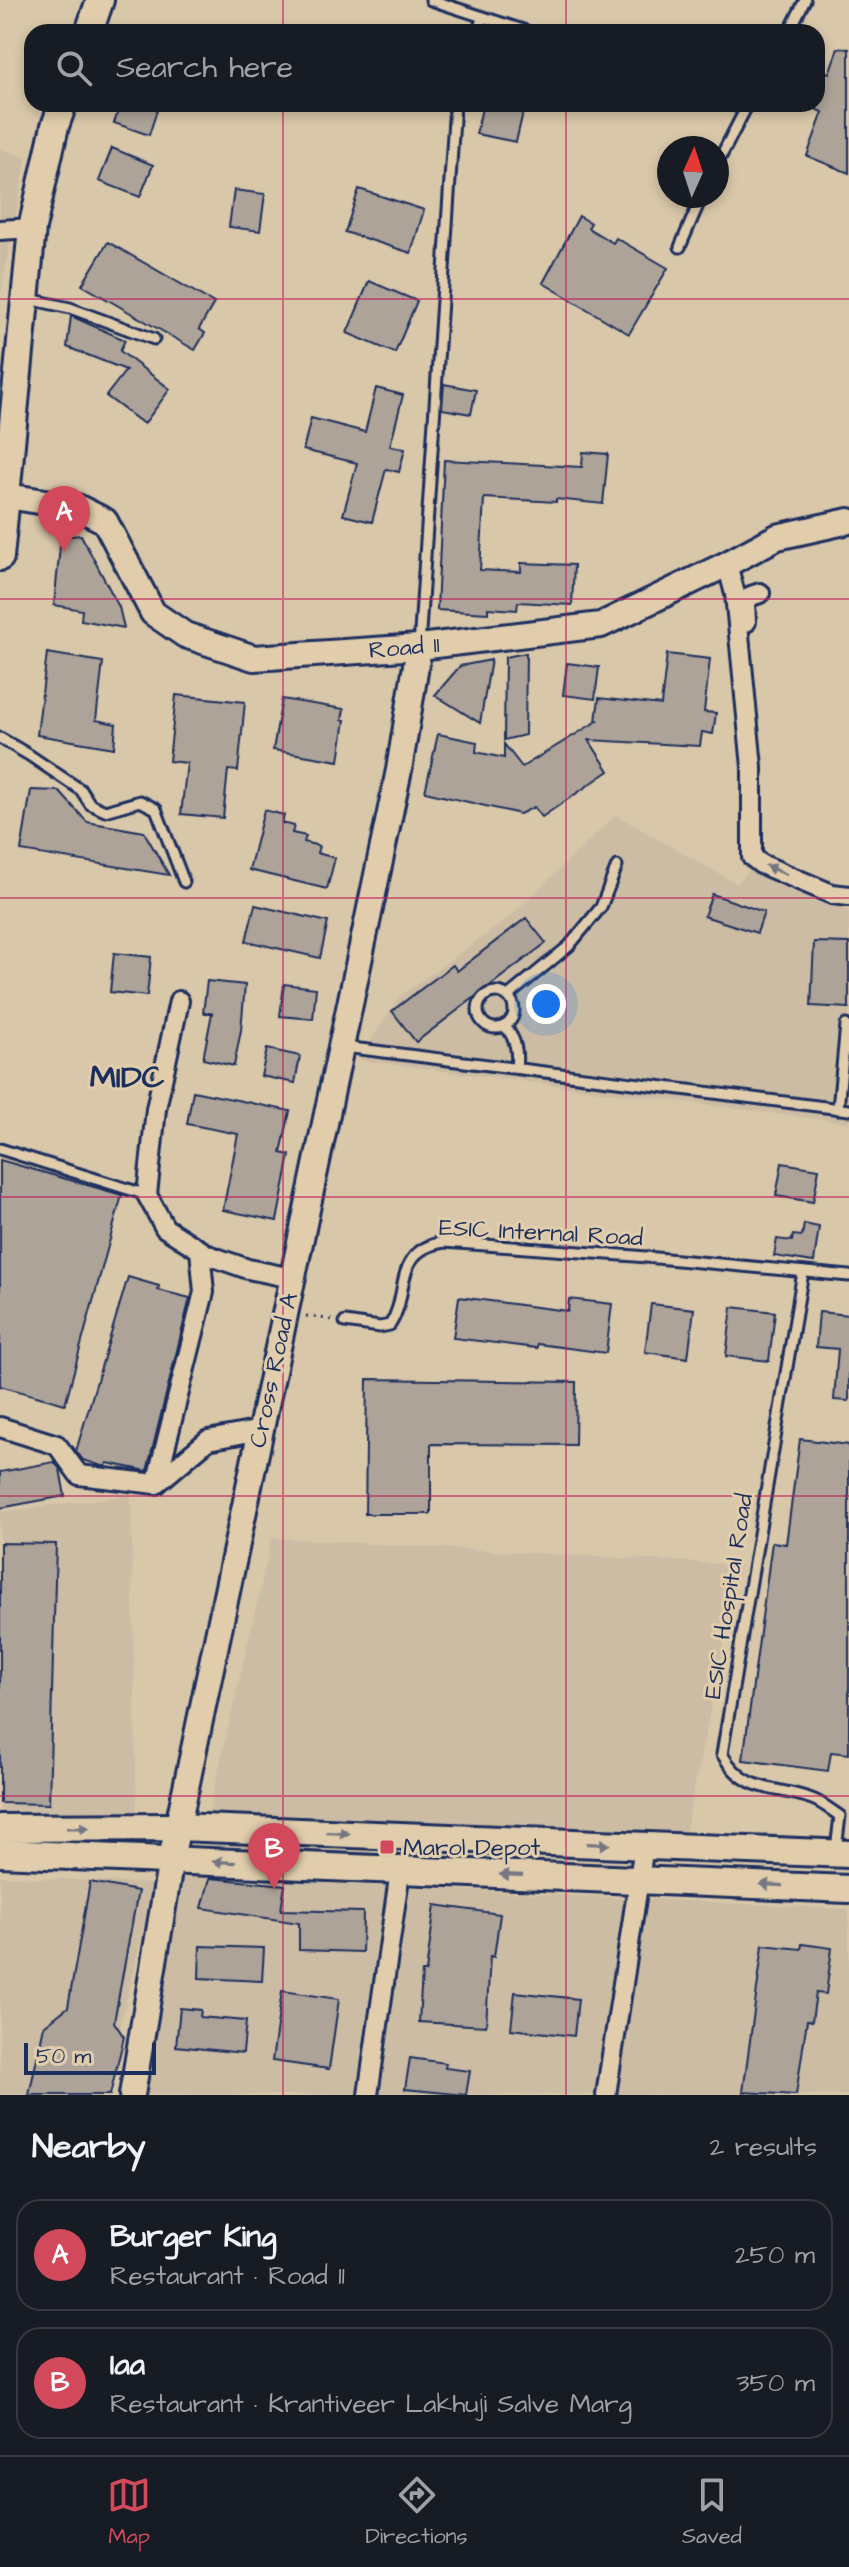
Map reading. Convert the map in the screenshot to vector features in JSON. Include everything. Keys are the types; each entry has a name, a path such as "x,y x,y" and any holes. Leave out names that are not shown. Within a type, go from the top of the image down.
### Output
{"main road":[{"path":"92,24 100,0"},
{"path":"0,557 32,228 60,112"},
{"path":"0,1828 178,1827 842,1854"},
{"path":"0,1853 849,1889"}],"street":[{"path":"0,230 32,228"},
{"name":"Road 11","path":"7,496 77,507 105,521 153,613 185,635 254,658 419,647 601,625 777,537 849,521"},
{"path":"727,564 735,594 752,769 751,854 754,860 832,894 849,896"},
{"path":"752,769 759,768 761,760 745,607 747,599 760,593"},
{"name":"Cross Road A","path":"132,2095 171,1859 399,770 419,647"},
{"path":"179,1001 156,1109 147,1195 165,1228 200,1250 248,1269 292,1278"},
{"path":"156,1484 204,1292 200,1250"},
{"path":"0,1427 57,1445 79,1475 156,1484 208,1440 261,1430"},
{"path":"606,2095 644,1846"},
{"path":"368,2095 400,1871"}],"lane":[{"path":"431,0 504,24"},
{"path":"793,24 805,0"},
{"path":"480,24 483,17"},
{"path":"419,647 454,112"},
{"path":"729,140 743,112"},
{"path":"680,247 697,208"},
{"path":"25,298 70,308 154,339"},
{"path":"0,738 81,790 90,804 105,811 140,801 156,809 184,882"},
{"path":"508,996 569,946 601,907 617,866"},
{"path":"505,1026 515,1012 515,1006 508,996 490,992 478,1006 480,1018 488,1026 505,1026 511,1033 518,1053 516,1068"},
{"path":"838,1109 846,1025"},
{"path":"341,1047 849,1110"},
{"path":"0,1149 147,1195"},
{"name":"ESIC Internal Road","path":"345,1322 380,1327 390,1325 397,1314 402,1280 408,1265 428,1245 444,1242 849,1276"},
{"name":"ESIC Hospital Road","path":"803,1272 722,1754 731,1769 760,1788 813,1799 840,1816 842,1854"}],"path":[{"path":"285,1313 345,1322"}],"shaded area":[{"path":"0,149 27,157 0,297"},
{"path":"616,815 737,884 755,863 849,912 849,1123 359,1060 399,997 509,918"},
{"path":"131,1495 137,1817 0,1812 0,1512"},
{"path":"272,1538 740,1565 685,1833 208,1815"},
{"path":"0,1876 154,1884 104,2095 0,2095"},
{"path":"181,1876 849,1909 849,2095 136,2095"}],"building":[{"path":"838,48 849,49 849,173 807,156 825,112 825,72 829,73"},
{"path":"118,112 156,112 149,135 114,123"},
{"path":"481,112 523,112 516,142 476,134"},
{"path":"112,148 153,165 140,197 99,181"},
{"path":"359,189 424,210 411,253 345,232"},
{"path":"234,190 265,194 260,231 229,227"},
{"path":"579,216 591,223 588,228 613,243 616,238 668,268 629,334 543,283"},
{"path":"108,242 214,303 199,329 205,333 195,350 82,285"},
{"path":"369,281 417,301 395,353 347,333"},
{"path":"71,316 125,340 120,351 170,389 144,424 106,396 126,370 67,347"},
{"path":"444,384 476,390 471,414 442,409"},
{"path":"376,388 403,395 390,446 405,449 399,472 386,469 372,522 343,515 357,463 303,450 311,418 365,432"},
{"path":"583,452 608,454 603,504 556,499 556,502 484,498 480,570 521,572 521,563 574,565 572,605 518,602 517,610 488,608 488,613 437,610 444,460 582,467"},
{"path":"81,535 119,607 124,628 81,620 82,610 54,605 61,537"},
{"path":"47,653 103,662 96,720 116,724 114,748 37,735"},
{"path":"526,653 525,735 504,740 505,657"},
{"path":"667,654 710,659 704,712 716,713 713,734 702,732 700,746 589,740 609,771 542,817 534,807 520,814 425,792 438,734 477,742 476,752 504,758 504,744 522,767 599,720 596,721 599,698 661,705"},
{"path":"491,660 480,723 435,695 460,666"},
{"path":"567,663 599,667 595,699 563,695"},
{"path":"176,695 245,702 238,771 228,770 223,818 181,814 187,763 169,761"},
{"path":"282,699 344,709 339,761 273,750"},
{"path":"31,790 59,791 87,822 144,832 169,875 21,851"},
{"path":"264,810 284,815 282,823 294,826 292,833 306,836 304,842 319,846 317,853 335,858 327,889 249,870"},
{"path":"712,894 764,912 757,933 704,916"},
{"path":"255,905 328,922 320,958 246,941"},
{"path":"526,918 546,943 416,1042 392,1011 453,965 457,971"},
{"path":"814,942 849,943 849,1008 811,1006"},
{"path":"114,953 151,957 147,996 110,992"},
{"path":"207,981 245,985 234,1066 203,1059 212,1013 203,1013"},
{"path":"284,984 316,988 313,1019 280,1016"},
{"path":"267,1049 300,1056 295,1083 261,1076"},
{"path":"193,1091 290,1111 281,1153 290,1155 277,1221 223,1210 238,1134 187,1124"},
{"path":"0,1160 122,1195 65,1404 0,1386"},
{"path":"782,1163 819,1169 813,1202 776,1196"},
{"path":"804,1224 819,1227 814,1262 774,1256 777,1239 792,1241 793,1235 802,1236"},
{"path":"128,1277 159,1286 158,1290 190,1298 147,1471 107,1463 102,1466 83,1460 76,1451"},
{"path":"459,1297 568,1311 569,1299 612,1304 606,1353 453,1338"},
{"path":"651,1304 694,1309 688,1358 645,1352"},
{"path":"732,1307 775,1312 769,1361 726,1356"},
{"path":"819,1312 849,1315 849,1401 834,1400 838,1349 816,1347"},
{"path":"367,1379 576,1382 575,1445 431,1444 431,1514 365,1514"},
{"path":"800,1439 849,1445 849,1754 831,1752 828,1771 743,1760 772,1542 786,1544"},
{"path":"54,1462 60,1469 65,1496 0,1508 0,1472"},
{"path":"0,1543 56,1544 49,1804 0,1803"},
{"path":"210,1878 285,1885 281,1910 363,1912 362,1952 299,1950 299,1923 202,1908"},
{"path":"90,1882 138,1891 114,2022 124,2037 110,2095 29,2095 44,2026 68,2007"},
{"path":"435,1905 500,1914 494,1957 490,1956 486,2026 419,2022 422,1972 426,1972"},
{"path":"802,1944 832,1948 826,1994 816,1993 812,2021 807,2020 796,2095 743,2092 763,1945 801,1949"},
{"path":"200,1946 264,1948 262,1981 199,1978"},
{"path":"282,1991 339,1999 329,2069 272,2061"},
{"path":"515,1992 578,1999 574,2036 511,2029"},
{"path":"180,2008 201,2010 200,2017 246,2021 243,2053 176,2046"},
{"path":"410,2058 446,2063 445,2068 470,2071 466,2095 405,2089"}],"place":[{"name":"Burger King","path":"64,552"},
{"name":"Marol Depot","path":"387,1847"},
{"name":"Iaa","path":"274,1889"}],"district":[{"name":"MIDC","path":"127,1076"}]}
